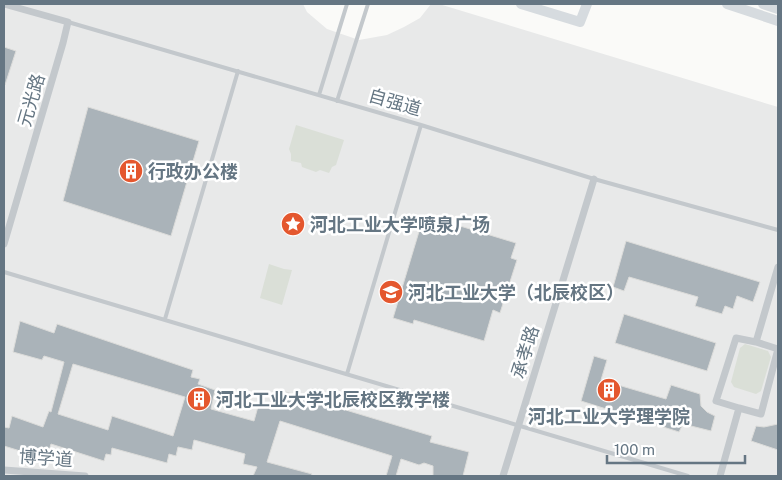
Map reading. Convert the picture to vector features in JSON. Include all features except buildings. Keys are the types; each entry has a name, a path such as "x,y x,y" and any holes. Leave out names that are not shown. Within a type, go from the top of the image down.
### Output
{"street":[{"name":"自强道","path":"4,4 68,22"},
{"path":"521,4 580,22 587,4"},
{"path":"727,4 778,21"},
{"path":"763,4 778,9"},
{"name":"元光路","path":"4,244 68,22"},
{"name":"承孝路","path":"503,476 594,179"},
{"path":"756,342 778,267"},
{"path":"736,338 778,349 761,414 739,408 716,401 736,338"},
{"path":"720,476 739,408"},
{"name":"博学道","path":"4,470 86,476"}],"lane":[{"path":"319,95 347,4"},
{"path":"337,100 368,4"},
{"name":"自强道","path":"68,22 421,125 594,179 778,230"},
{"path":"165,319 238,71"},
{"path":"347,374 421,125"},
{"path":"4,272 688,476"}],"shaded area":[{"name":"河北工业大学（北辰校区）","path":"4,4 303,4 307,12 327,29 359,40 387,35 420,18 431,4 439,4 778,107 778,476 4,476"},
{"path":"296,125 344,140 336,165 332,167 329,173 320,170 316,172 302,167 301,163 291,161 289,149"},
{"path":"269,264 292,270 282,305 260,298"},
{"path":"745,344 768,351 771,357 761,391 756,394 734,387 731,382 740,348"}],"place":[{"name":"行政办公楼","path":"131,171"},
{"name":"河北工业大学喷泉广场","path":"293,224"},
{"name":"河北工业大学（北辰校区）","path":"391,292"},
{"name":"河北工业大学理学院","path":"609,390"},
{"name":"河北工业大学北辰校区教学楼","path":"199,399"}]}
